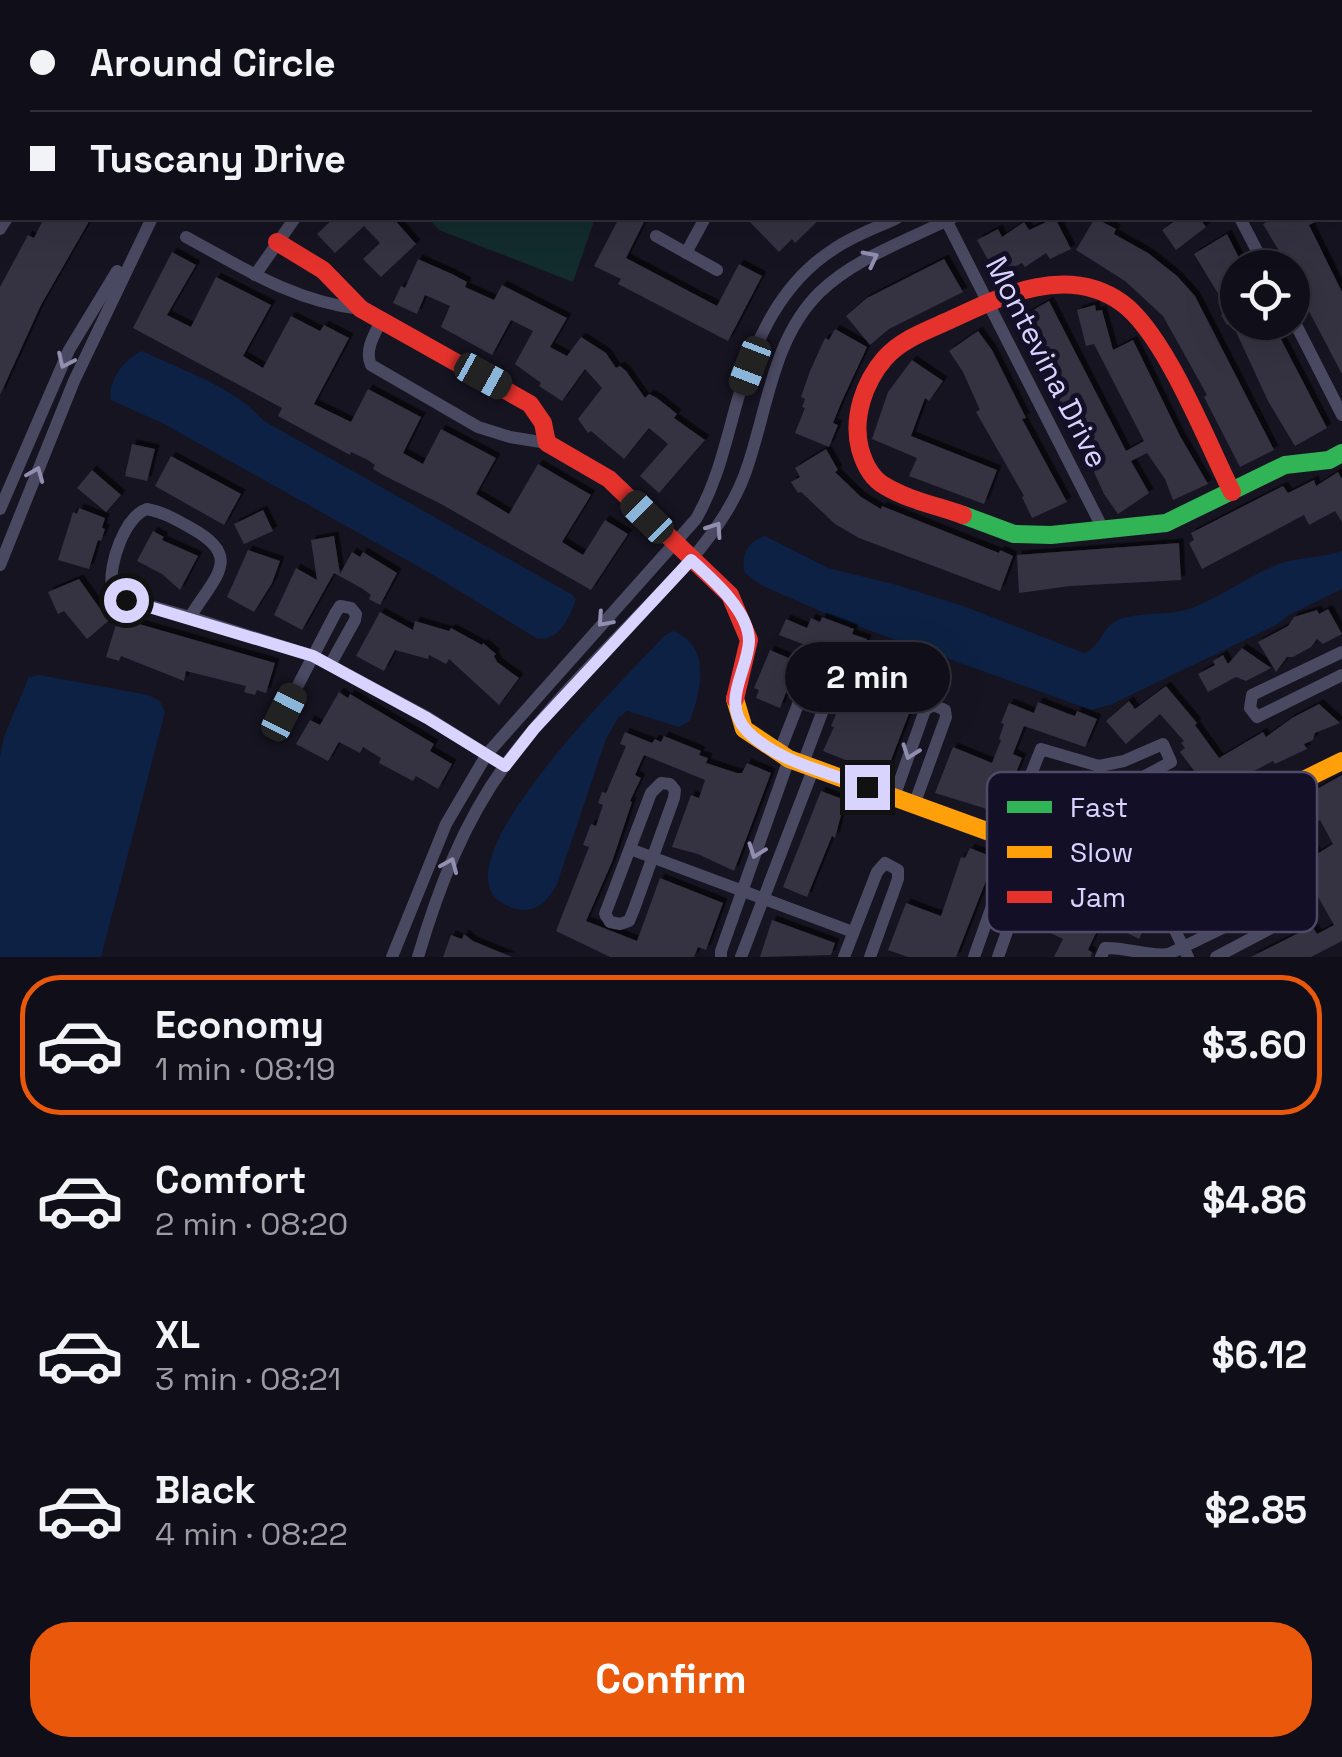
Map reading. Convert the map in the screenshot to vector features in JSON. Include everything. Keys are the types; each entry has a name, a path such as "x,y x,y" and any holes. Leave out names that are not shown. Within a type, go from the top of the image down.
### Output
{"street":[{"path":"0,509 69,350 150,220"},
{"path":"1,558 74,381 150,220"},
{"path":"255,274 294,220"},
{"path":"686,253 704,220"},
{"path":"392,957 446,824 487,754 696,519 712,491 738,395 778,302 802,274 834,249 892,220"},
{"path":"418,957 464,833 505,766 534,729 691,560 735,497 783,348 799,316 847,270 944,220"},
{"name":"Montevina Drive","path":"949,220 1103,529"},
{"path":"1241,220 1257,250"},
{"path":"186,236 286,292 361,309 382,319 530,404 543,424 547,443"},
{"path":"656,236 717,270"},
{"path":"277,242 352,295 361,309"},
{"path":"1232,492 1143,323 1110,296 1072,282 1037,284 989,300 910,340 883,360 858,420 857,444 865,467 876,480 896,492 1002,531 1029,535 1166,523 1232,492 1286,465 1329,460 1342,453"},
{"path":"382,319 368,357 371,365 478,428 547,443 609,479 730,596 749,640 734,696 744,728 796,761 987,832"},
{"path":"1304,340 1342,415"},
{"path":"190,617 216,574 220,551 210,539 173,518 141,510 123,539 111,574 112,587 126,600 313,656 505,766"},
{"path":"284,712 340,606 351,608 356,614 354,620 330,665"},
{"path":"1342,652 1252,695 1250,708 1257,717 1342,675"},
{"path":"721,957 742,890 796,761 834,681 835,671 831,668 820,665 812,670 796,761 765,899 741,957"},
{"path":"894,797 925,710 933,705 945,710 946,717 914,805"},
{"path":"1036,772 1041,748 1099,766 1124,761 1163,744 1172,762 1154,772"},
{"path":"1317,773 1342,761"},
{"path":"662,783 670,784 675,790 674,798 652,858 629,921 610,922 605,914 651,793 662,783"},
{"path":"630,849 853,932"},
{"path":"844,957 877,872 884,863 892,864 898,870 898,879 870,957"},
{"path":"974,957 987,926"},
{"path":"998,957 1003,932"},
{"path":"1101,957 1104,948 1118,947 1153,956 1186,953 1224,932"},
{"path":"1216,957 1262,932"}],"green space":[{"path":"430,220 594,220 573,282 439,230"}],"water":[{"path":"142,351 223,389 264,421 571,594 576,599 567,621 551,637 536,638 430,573 164,424 111,400 119,371"},
{"path":"765,536 828,568 966,607 1084,653 1116,621 1192,608 1282,563 1342,551 1342,589 1110,705 1091,710 843,621 761,585 745,573 743,561 749,546"},
{"path":"673,631 694,647 698,658 700,683 690,721 679,727 627,711 618,718 606,739 552,892 541,905 527,910 502,903 488,881 494,849 515,810 581,725"},
{"path":"39,675 148,695 160,701 165,712 101,957 0,957 0,757 4,737 29,677"}],"building":[{"path":"43,220 90,220 41,305 0,395 0,287 28,235 34,238"},
{"path":"332,220 395,220 416,244 381,277 363,259 380,243 364,226 335,253 317,234"},
{"path":"618,220 645,220 626,258 717,306 739,264 762,276 728,341 618,284 621,279 594,266"},
{"path":"748,220 819,220 795,243 792,239 779,252"},
{"path":"1056,220 1071,249 1050,259 1046,253 1025,267 1022,263 997,276 977,240 998,229 1002,237 1024,222 1029,230"},
{"path":"1094,220 1099,220 1177,276 1195,296 1274,450 1240,467 1204,397 1207,395 1163,316 1125,281 1076,250"},
{"path":"1176,220 1201,220 1206,227 1176,250 1162,230"},
{"path":"1270,220 1319,220 1309,225 1342,292 1342,374 1310,313 1310,250 1278,250 1263,224"},
{"path":"1227,234 1235,250 1220,250 1220,297 1194,254"},
{"path":"172,252 196,265 167,315 191,327 216,277 271,305 243,356 263,368 291,316 320,331 324,325 349,338 314,404 351,422 368,389 421,417 403,453 423,464 441,429 496,458 476,494 509,514 538,464 591,495 562,542 583,555 605,520 628,534 591,590 383,475 368,460 351,452 350,455 278,416 282,408 133,328"},
{"path":"418,259 467,282 465,287 494,300 502,285 567,318 550,347 567,356 581,337 606,353 616,368 620,366 626,371 645,398 649,394 657,398 677,414 674,418 705,440 659,493 640,476 668,444 649,428 624,459 591,431 588,433 578,419 602,388 585,369 562,401 539,386 541,383 515,364 533,331 511,320 492,355 441,327 450,306 425,295 417,314 393,303 401,286 405,288"},
{"path":"944,259 963,292 889,329 870,345 846,316 867,298"},
{"path":"1049,301 1126,451 1144,441 1094,344 1086,346 1077,310 1095,305 1096,311 1102,310 1113,350 1133,340 1208,484 1173,500 1165,479 1147,453 1131,461 1149,493 1118,514 1104,494 1080,441 1083,440 1018,319"},
{"path":"835,329 867,347 833,423 838,425 829,447 795,433 805,408 805,399 801,397 810,371 825,338 829,340"},
{"path":"978,331 992,350 1026,418 1022,419 1067,502 1032,518 1024,496 976,412 980,410 963,372 949,351"},
{"path":"1240,340 1281,340 1327,428 1295,446 1268,401"},
{"path":"912,360 943,381 929,401 925,398 911,436 997,470 984,504 909,476 917,458 872,439 888,392"},
{"path":"132,444 155,449 147,481 125,476"},
{"path":"826,449 838,470 835,472 861,497 881,509 882,506 1013,556 1000,591 859,538 835,524 798,493 791,482 800,477 795,468"},
{"path":"171,456 241,494 224,525 155,486"},
{"path":"92,470 121,495 106,512 77,488"},
{"path":"1338,472 1342,479 1342,522 1335,511 1309,525 1304,515 1202,569 1189,543 1194,540 1191,533 1283,486 1288,493 1314,480 1316,486"},
{"path":"79,508 105,518 105,529 89,569 58,560 73,512 77,514"},
{"path":"263,510 273,531 244,544 234,524"},
{"path":"153,531 164,537 162,540 198,556 180,590 162,574 137,561"},
{"path":"334,536 340,574 352,552 360,557 363,552 397,573 380,605 369,599 371,595 363,589 334,573 302,630 274,615 296,568 317,580 311,540"},
{"path":"1179,543 1181,580 1019,593 1017,555"},
{"path":"248,550 280,561 254,612 227,597"},
{"path":"79,579 101,610 112,618 87,639 64,611 58,614 48,592"},
{"path":"1328,609 1342,634 1323,644 1317,639 1311,647 1287,657 1276,672 1258,642 1288,626 1294,617"},
{"path":"380,612 413,630 415,621 449,631 451,628 483,643 496,654 497,662 519,678 499,705 449,659 446,664 429,655 428,659 395,650 384,671 356,656"},
{"path":"822,617 854,629 852,634 867,639 864,648 899,660 902,654 918,661 905,699 913,703 885,776 823,751 845,693 842,692 856,664 779,635 786,619 807,628 811,618 820,622"},
{"path":"118,618 275,663 266,693 244,692 246,686 186,671 184,681 121,656 119,661 106,657"},
{"path":"1242,648 1271,668 1246,681 1236,677 1208,692 1198,674 1215,665 1213,661 1223,655 1228,664"},
{"path":"770,650 798,662 780,708 756,698 759,690 754,688"},
{"path":"1166,686 1197,723 1219,758 1263,732 1266,737 1319,704 1340,723 1315,733 1313,740 1304,744 1307,749 1252,772 1195,772 1180,752 1185,748 1181,743 1184,741 1160,714 1126,744 1106,721 1129,701 1135,709"},
{"path":"339,692 348,698 350,694 434,744 430,751 452,764 438,789 416,776 413,781 379,763 381,758 363,747 360,753 339,742 328,761 296,744 310,720 320,725"},
{"path":"1038,702 1075,716 1077,711 1097,719 1085,747 1024,726 1013,754 1022,758 1016,772 987,772 987,809 935,793 953,747 992,763 1009,703 1034,713"},
{"path":"625,732 652,743 655,739 661,742 664,736 701,751 699,755 708,758 706,763 737,773 742,773 747,763 771,773 734,871 672,847 691,795 699,798 705,780 644,755 635,775 641,778 612,862 586,921 637,941 660,878 723,903 706,950 698,947 694,957 610,957 556,931 589,847 583,845 591,824 596,826 603,805 598,803 602,792 606,793 626,746 620,744"},
{"path":"1342,775 1342,941 1311,957 1251,957 1300,932 1317,934 1334,925 1317,895 1317,854 1333,844 1320,820 1317,822 1317,789"},
{"path":"821,791 845,800 835,838 832,836 807,897 783,887"},
{"path":"970,848 987,855 987,878 956,957 908,957 888,950 906,903 941,916 961,857 965,858"},
{"path":"772,920 835,943 831,955 760,957"},
{"path":"1049,932 1096,932 1088,950 1091,957 1054,957 1063,939"},
{"path":"464,934 512,957 443,957 451,935 462,939"}],"traffic: fast":[{"path":"963,515 1014,534 1051,535 1166,523 1285,465 1329,460 1342,453"}],"traffic: slow":[{"path":"735,699 744,729 789,759 987,831"},
{"path":"1317,773 1342,761"}],"traffic: jam":[{"path":"277,242 323,270 361,309 530,404 543,423 547,443 609,479 730,595 749,640 735,699"},
{"path":"963,515 903,495 872,475 858,437 866,389 885,358 899,345 1013,293 1058,285 1101,292 1122,303 1138,318 1169,363 1232,492"}],"route":[{"path":"126,600 313,656 505,766 534,729 691,560 730,596 749,640 734,696 744,728 789,759 867,787"}]}
